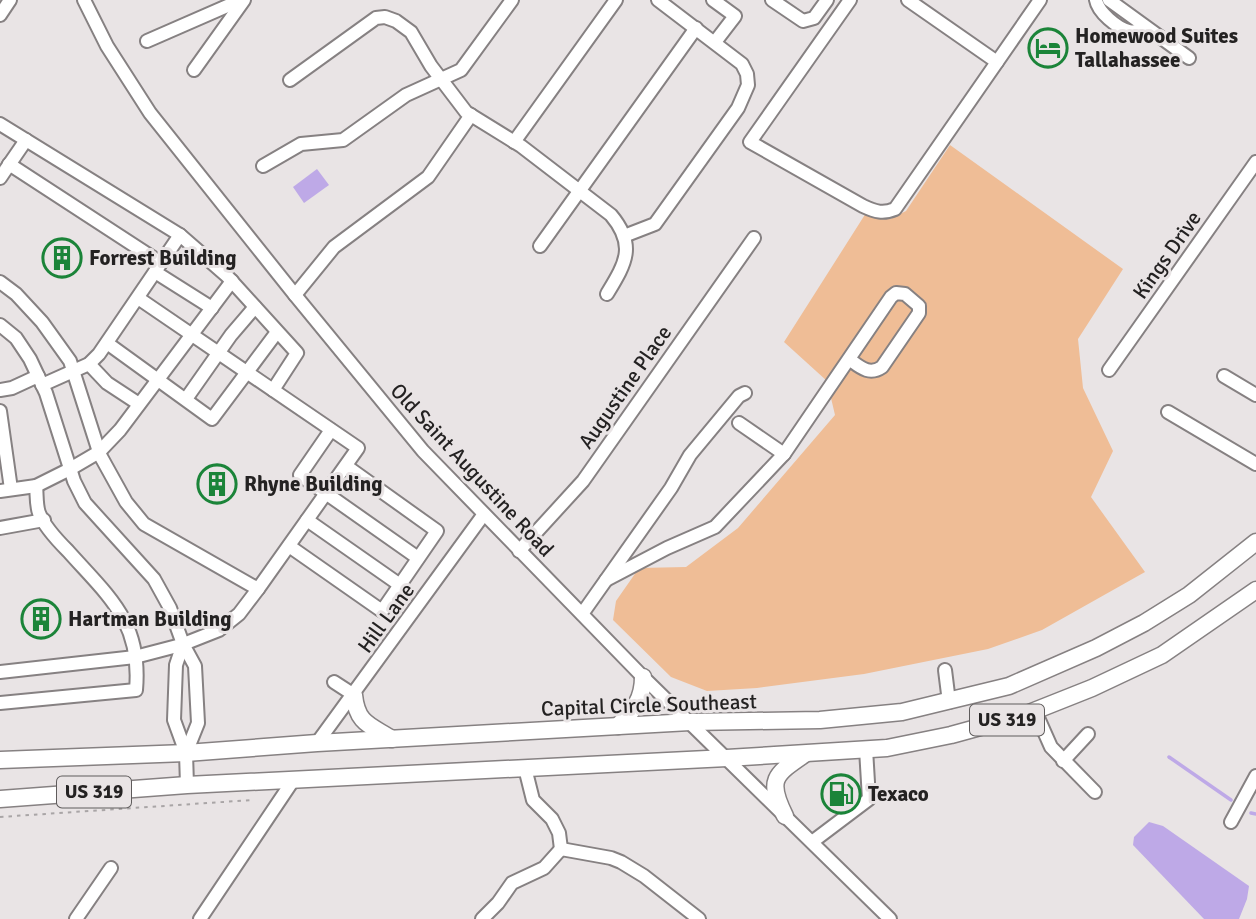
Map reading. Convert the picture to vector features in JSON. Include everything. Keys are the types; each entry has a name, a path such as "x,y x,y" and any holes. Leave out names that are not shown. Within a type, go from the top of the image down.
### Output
{"main road":[{"name":"Capital Circle Southeast","path":"0,760 186,753 690,722 862,718 902,712 1009,686 1096,648 1189,595 1256,542"},
{"path":"1238,556 1256,559"},
{"name":"US 319","path":"0,799 187,785 292,782 887,748 951,735 1035,711 1091,688 1162,655 1256,590"},
{"path":"618,726 638,704 643,691 643,677"},
{"path":"354,695 357,713 364,722 392,739"},
{"path":"785,816 775,795 776,780 781,771 807,753"}],"street":[{"path":"0,15 10,0"},
{"name":"Old Saint Augustine Road","path":"84,0 107,46 150,113 423,451 643,677 890,919"},
{"path":"147,41 243,0"},
{"path":"194,71 243,0"},
{"path":"264,166 301,144 343,140 406,95 461,69 512,0"},
{"path":"514,142 616,0"},
{"path":"713,0 735,16 715,42"},
{"path":"772,0 803,21 814,19 827,0"},
{"path":"850,0 750,142 876,212 886,213 895,209 1040,0"},
{"path":"908,0 997,62"},
{"path":"1096,0 1100,11 1126,31 1134,32 1145,27"},
{"path":"1109,0 1189,58"},
{"path":"624,236 654,224 744,97 748,85 742,64 664,2"},
{"path":"290,80 366,23 385,17 396,21 411,32 440,79 466,112 514,142 611,215 621,227 627,247 626,262 607,294"},
{"path":"540,246 696,27"},
{"path":"295,295 334,247 428,177 471,116"},
{"path":"0,124 180,236 232,281 297,353 273,390"},
{"path":"0,178 26,140"},
{"name":"Kings Drive","path":"1109,370 1256,162"},
{"path":"9,164 158,267 212,308"},
{"path":"0,390 40,381 89,364 180,236"},
{"name":"Augustine Place","path":"519,551 583,481 754,238"},
{"path":"0,411 5,490 36,486 70,469 99,452 139,404 232,281"},
{"path":"0,282 16,294 42,322 70,360 99,452 112,480 144,524 258,589"},
{"path":"606,580 667,548 715,527 784,454 891,297 896,293 905,294 919,306 919,313 882,367 876,371 867,371 849,359"},
{"path":"0,672 135,657 183,644 219,630 239,614 358,448 138,298"},
{"path":"186,399 231,335 255,307"},
{"path":"0,325 16,338 30,359 85,503 154,579 170,608 183,644 195,666 198,723 186,753"},
{"path":"107,342 212,418 277,332"},
{"path":"89,364 107,383 139,404"},
{"path":"1224,376 1256,395"},
{"path":"582,614 671,488 690,455 739,396 745,393"},
{"path":"1168,412 1256,464"},
{"path":"738,424 784,454"},
{"path":"331,430 300,475 418,558"},
{"path":"289,546 382,611 437,531 346,466"},
{"path":"0,703 136,690 132,637 122,612 44,520 39,512 36,486"},
{"name":"Hill Lane","path":"317,743 484,514"},
{"path":"0,528 44,520"},
{"path":"307,520 400,585"},
{"path":"183,644 176,665 174,720 186,753 187,785"},
{"path":"945,670 949,702"},
{"path":"334,682 354,695"},
{"path":"1035,711 1051,747 1095,792"},
{"path":"1063,761 1088,734"},
{"path":"812,842 869,799 866,749"},
{"path":"482,919 512,883 521,876 544,868 561,849 559,833 552,819 533,800 525,768"},
{"path":"1231,822 1256,775"},
{"path":"200,919 292,782"},
{"path":"561,849 621,863 644,876 699,919"},
{"path":"76,919 111,868"}],"path":[{"path":"0,817 252,800"}],"shaded area":[{"path":"950,145 1123,269 1078,339 1083,388 1113,451 1091,497 1145,572 1042,630 988,649 864,674 757,688 707,691 671,677 613,620 616,601 639,568 686,567 738,528 835,415 827,381 784,342 866,213 890,219 906,211"},
{"path":"317,169 329,185 304,203 293,187"},
{"path":"1149,822 1163,826 1249,886 1239,919 1204,919 1133,845 1134,837"}],"waterway":[{"path":"1169,757 1231,800"},
{"path":"1251,813 1256,814"}],"place":[{"name":"Homewood Suites Tallahassee","path":"1048,48"},
{"name":"Forrest Building","path":"62,258"},
{"name":"Rhyne Building","path":"217,484"},
{"name":"Hartman Building","path":"41,619"},
{"name":"Texaco","path":"841,794"}]}
